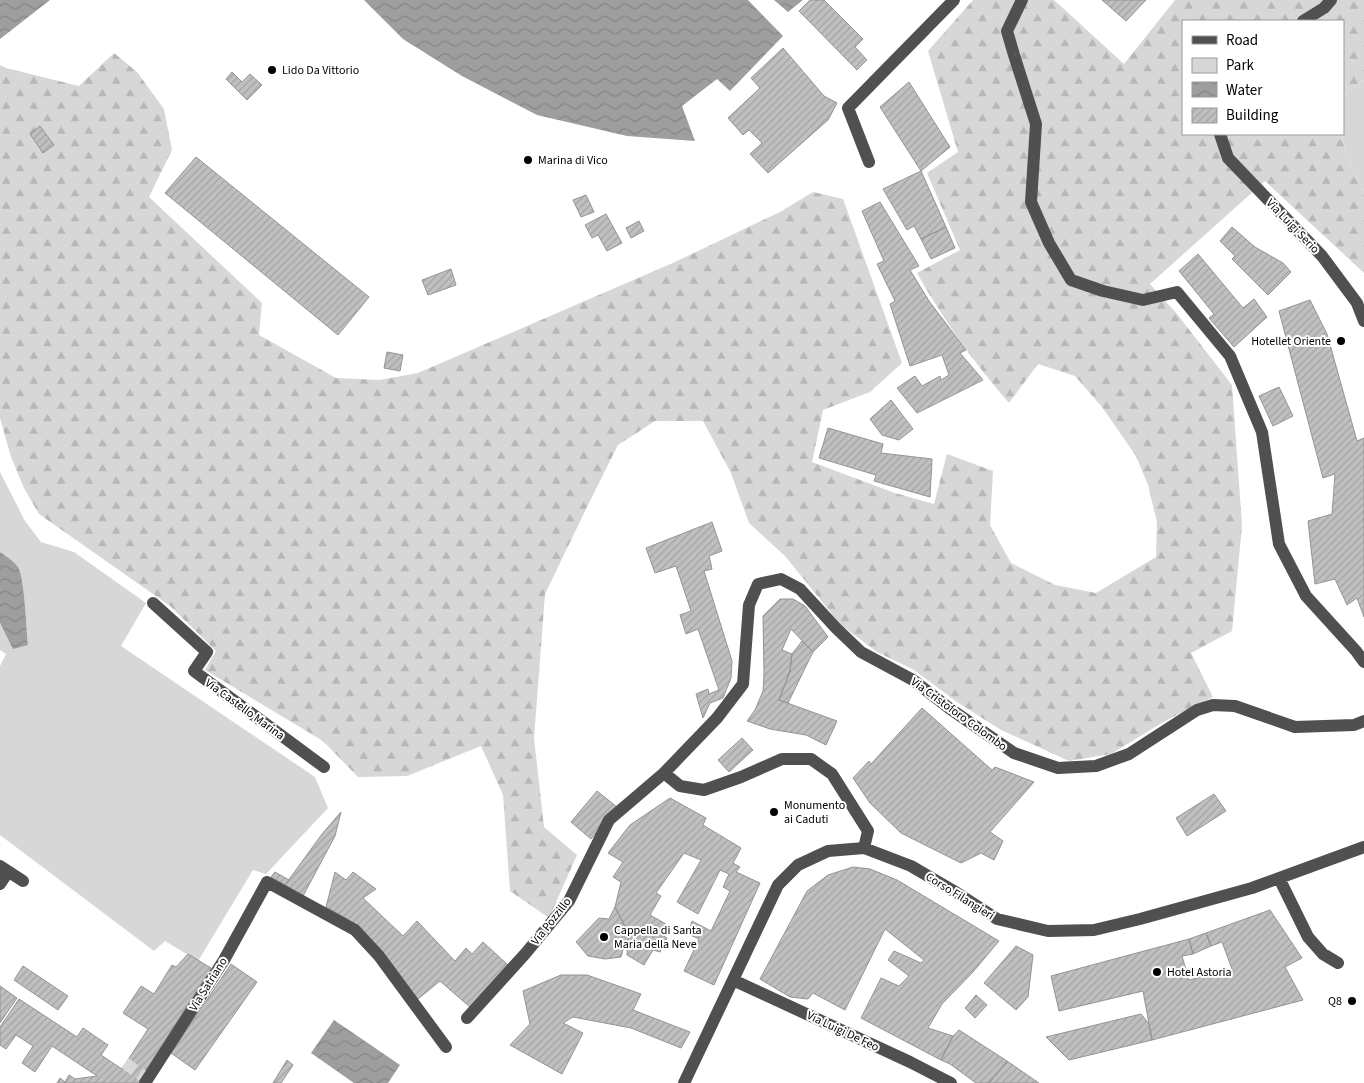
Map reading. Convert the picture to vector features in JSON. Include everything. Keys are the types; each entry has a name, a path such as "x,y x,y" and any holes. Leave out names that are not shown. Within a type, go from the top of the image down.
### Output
{"street":[{"path":"868,162 848,108 954,0"},
{"path":"1022,0 1007,31 1036,124 1031,202 1049,243 1071,280 1102,291 1142,300 1177,292 1230,356 1262,432 1279,544 1306,596 1364,662"},
{"path":"1305,20 1324,8 1330,0"},
{"name":"Via Luigi Serio","path":"1220,135 1228,158 1322,256 1356,303 1364,321"},
{"name":"Via Cristoforo Colombo","path":"664,773 718,718 743,684 749,605 758,584 781,579 800,588 836,628 862,652 913,680 1014,754 1058,768 1096,766 1130,754 1197,710 1213,705 1235,706 1295,727 1354,726 1364,720"},
{"name":"Via Castello Marina","path":"153,603 207,652 194,671 324,767"},
{"path":"664,773 680,786 704,790 741,777 782,759 811,759 832,774 868,831 864,848"},
{"name":"Via Pozzillo","path":"467,1018 525,954 569,901 609,820 664,773"},
{"name":"Corso Filangieri","path":"684,1083 778,885 798,865 828,851 864,848 911,866 997,919 1048,931 1094,930 1140,919 1242,891 1364,847"},
{"path":"0,884 4,869 23,881"},
{"path":"1279,878 1308,937 1322,954 1338,963"},
{"name":"Via Satriano","path":"145,1079 224,960 267,882 355,930 379,956 446,1047"},
{"name":"Via Luigi De Feo","path":"733,980 951,1083"}],"green space":[{"path":"973,0 1054,0 1124,64 1175,0 1364,0 1364,80 1344,95 1344,20 1182,20 1182,135 1342,135 1345,153 1364,191 1364,273 1265,181 1150,284 1177,314 1232,385 1242,526 1232,631 1191,653 1213,697 1165,721 1111,754 1069,761 1001,730 957,702 914,670 877,652 841,625 785,556 749,523 731,473 703,421 655,421 618,445 545,594 534,738 544,827 577,855 549,918 510,891 503,795 481,746 407,776 358,777 323,741 205,670 216,651 170,606 39,514 24,488 11,457 0,418 0,65 79,86 114,53 137,72 164,109 172,150 149,197 262,303 259,335 336,378 380,380 418,373 675,262 780,212 813,192 843,199 902,363 870,392 823,410 812,462 895,493 934,504 947,454 993,471 990,525 1011,563 1055,585 1096,593 1156,557 1157,522 1148,485 1136,456 1102,407 1075,376 1038,364 1009,403 960,340 937,307 917,273 960,250 927,173 958,152 928,51"},
{"path":"1364,80 1364,191 1345,153 1342,135 1344,135 1344,95"},
{"path":"0,472 25,521 41,542 74,552 146,603 121,646 315,777 328,808 266,874 253,870 198,961 165,941 154,951 0,835 0,666 6,654 0,650 0,623 3,630 28,644 24,593 18,567 0,552"}],"water":[{"path":"0,0 50,0 0,39"},
{"path":"364,0 748,0 783,36 730,91 717,79 682,106 695,141 627,136 537,115 462,76 403,39"},
{"path":"774,0 803,0 788,12"},
{"path":"0,552 18,567 24,593 28,645 13,649 0,623"},
{"path":"334,1020 400,1065 388,1083 354,1083 311,1053"}],"building":[{"path":"810,0 824,0 863,39 855,47 867,60 857,70 799,11"},
{"path":"1102,0 1146,0 1126,21"},
{"path":"783,48 824,96 837,103 828,120 768,173 750,154 762,143 749,130 743,135 728,118 760,88 751,78"},
{"path":"232,72 242,82 250,74 262,85 247,100 226,79"},
{"path":"909,82 950,147 921,171 880,107"},
{"path":"40,126 54,145 43,153 30,134"},
{"path":"196,157 369,297 338,335 165,193"},
{"path":"921,171 946,227 921,239 914,226 907,230 883,189"},
{"path":"586,195 594,212 581,217 573,200"},
{"path":"880,202 919,266 910,270 929,301 966,350 960,353 983,380 917,413 897,388 915,376 922,386 940,376 941,380 949,375 942,355 910,366 890,304 895,301 877,264 884,261 862,211"},
{"path":"606,214 622,243 607,251 598,235 592,238 585,225"},
{"path":"639,221 644,231 631,238 626,228"},
{"path":"946,227 955,248 931,259 921,239"},
{"path":"1232,227 1255,247 1283,263 1291,272 1268,295 1232,259 1235,256 1220,241"},
{"path":"1198,254 1243,308 1254,299 1267,317 1234,347 1209,318 1214,314 1179,271"},
{"path":"451,269 456,285 428,295 422,280"},
{"path":"1310,300 1327,334 1357,441 1364,438 1364,617 1357,598 1347,605 1335,579 1315,584 1308,521 1332,514 1335,474 1323,478 1279,311"},
{"path":"387,352 403,355 400,371 384,368"},
{"path":"1279,387 1293,416 1273,426 1259,396"},
{"path":"891,400 913,429 899,440 882,435 870,419"},
{"path":"828,428 883,444 881,453 932,459 930,497 874,481 876,475 819,458"},
{"path":"712,522 722,551 709,556 712,569 704,571 732,661 731,678 723,698 710,703 703,718 696,694 708,689 709,694 719,690 698,629 686,634 680,615 691,611 676,566 655,573 646,548"},
{"path":"780,599 793,599 805,606 828,637 813,652 791,629 782,650 792,654 790,671 779,700 837,721 826,745 806,735 770,729 747,721 755,710 763,691 763,616"},
{"path":"802,641 813,652 788,703 779,700 790,671 792,654"},
{"path":"922,708 992,770 995,767 1034,782 990,832 1003,841 994,860 981,853 961,863 901,833 870,803 853,778 869,761 871,764"},
{"path":"742,738 753,750 729,772 718,760"},
{"path":"597,791 617,807 591,839 571,822"},
{"path":"1214,794 1226,811 1187,836 1176,818"},
{"path":"670,798 706,818 703,825 741,848 733,863 740,867 736,872 760,883 714,985 684,971 699,939 688,934 692,921 711,931 730,891 723,887 729,874 720,870 698,914 677,902 701,860 684,853 656,893 661,896 650,915 666,924 660,934 667,938 660,952 653,950 644,965 627,955 628,932 615,907 621,882 613,877 623,862 608,853 630,825"},
{"path":"341,812 335,836 303,896 285,885 322,834"},
{"path":"853,867 870,869 897,880 999,941 973,972 942,1004 928,1028 953,1036 941,1060 861,1018 881,978 899,986 909,976 888,960 894,951 921,963 924,960 885,929 845,1010 813,993 808,999 790,997 760,979 807,891 828,875"},
{"path":"275,872 289,880 285,885 271,877"},
{"path":"335,872 346,880 353,872 376,889 363,898 403,936 417,921 455,961 466,948 472,954 483,942 509,966 471,1008 440,981 418,999 379,947 349,920 326,907"},
{"name":"Cappella di Santa Maria della Neve","path":"615,907 628,932 621,957 605,959 588,956 576,942 599,918 609,919"},
{"path":"1270,910 1302,958 1285,967 1303,1000 1152,1040 1143,991 1059,1011 1051,976 1189,939 1193,954 1182,956 1189,980 1232,969 1222,942 1211,946 1206,933"},
{"path":"1206,933 1211,946 1193,954 1189,939"},
{"path":"1016,946 1033,955 1028,997 1016,1010 984,983"},
{"path":"188,954 211,968 138,1083 57,1083 60,1078 65,1082 69,1075 75,1079 97,1076 52,1046 35,1072 22,1063 33,1046 16,1035 6,1049 0,1045 0,1027 19,999 77,1037 83,1028 108,1045 101,1055 122,1069 148,1029 123,1013 141,986 154,994 172,965 176,967"},
{"path":"231,964 257,982 195,1070 171,1053"},
{"path":"23,966 68,996 58,1010 14,980"},
{"path":"561,975 587,975 641,994 633,1010 690,1032 681,1048 631,1028 573,1017 563,1023 583,1033 562,1074 510,1045 530,1024 523,991"},
{"path":"0,986 17,998 0,1023"},
{"path":"976,995 987,1005 975,1018 965,1008"},
{"path":"1141,1014 1149,1024 1152,1040 1069,1060 1046,1037"},
{"path":"959,1030 1007,1061 989,1083 976,1083 950,1064 941,1060 953,1036"},
{"path":"287,1060 293,1065 281,1083 273,1083"},
{"path":"1007,1061 1039,1083 989,1083"}],"tunnel":[{"path":"125,1063 143,1076"}],"place":[{"name":"Lido Da Vittorio","path":"272,70"},
{"name":"Marina di Vico","path":"528,160"},
{"name":"Hotellet Oriente","path":"1341,341"},
{"name":"Monumento ai Caduti","path":"774,812"},
{"name":"Cappella di Santa Maria della Neve","path":"604,937"},
{"name":"Hotel Astoria","path":"1157,972"},
{"name":"Q8","path":"1352,1001"}]}
